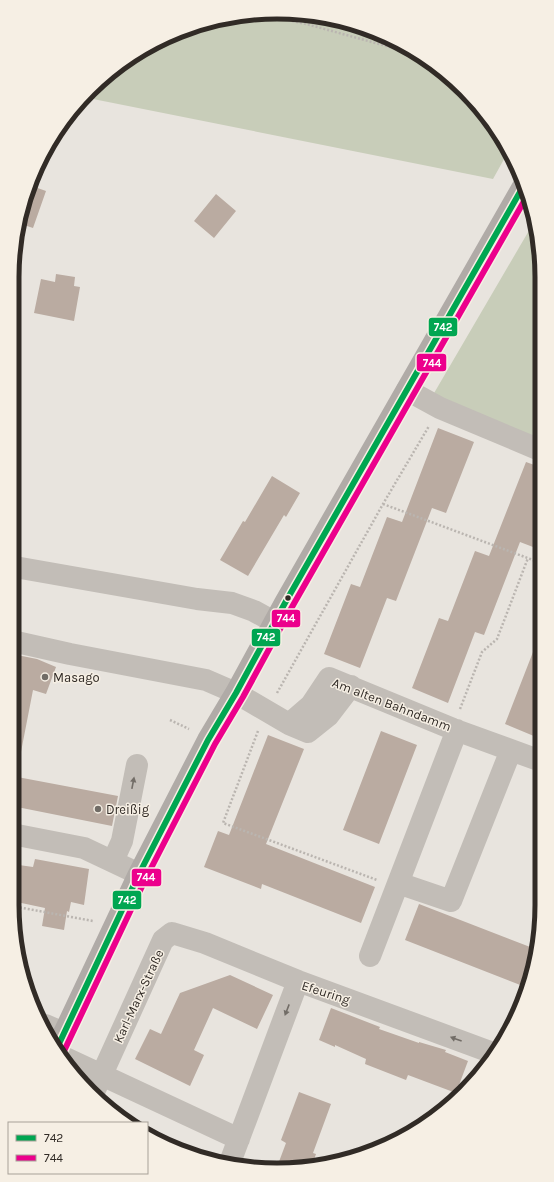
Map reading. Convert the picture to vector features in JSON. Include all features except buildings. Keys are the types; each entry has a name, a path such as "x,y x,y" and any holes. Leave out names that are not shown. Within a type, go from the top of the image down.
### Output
{"main road":[{"path":"55,1035 208,740 520,192"}],"street":[{"path":"407,390 440,408 535,448"},
{"path":"19,568 197,599 232,603 254,611 274,622"},
{"name":"Am alten Bahndamm","path":"19,643 206,680 236,693 289,724 312,705 329,678 455,729 535,759"},
{"name":"Am alten Bahndamm","path":"370,956 398,885 455,729"},
{"path":"398,885 451,901 511,750"},
{"path":"113,861 122,841 137,765"},
{"path":"19,835 84,848 139,874"},
{"name":"Karl-Marx-Straße","path":"98,1083 163,940 172,933 205,943 298,981"},
{"name":"Efeuring","path":"231,1159 298,981 489,1052"},
{"path":"76,1067 98,1083 239,1139"}],"path":[{"path":"289,20 310,24 395,48"},
{"path":"274,699 383,504 440,408"},
{"path":"383,504 535,561"},
{"path":"455,729 482,652 497,640 528,558"},
{"path":"170,720 189,729"},
{"path":"261,724 223,823 398,885"},
{"path":"19,907 95,921"}],"green space":[{"path":"277,19 303,21 349,29 376,39 420,62 447,83 471,107 492,134 505,157 493,179 91,99 107,83 134,62 178,39 210,28 243,21"},
{"path":"530,228 533,243 535,277 535,442 430,400"}],"transit line":[{"name":"742","path":"59,1043 139,874 208,740 520,192"},
{"name":"744","path":"64,1051 146,878 215,744 524,202"}],"place":[{"name":"Masago","path":"45,677"},
{"name":"Dreißig","path":"98,809"}]}
